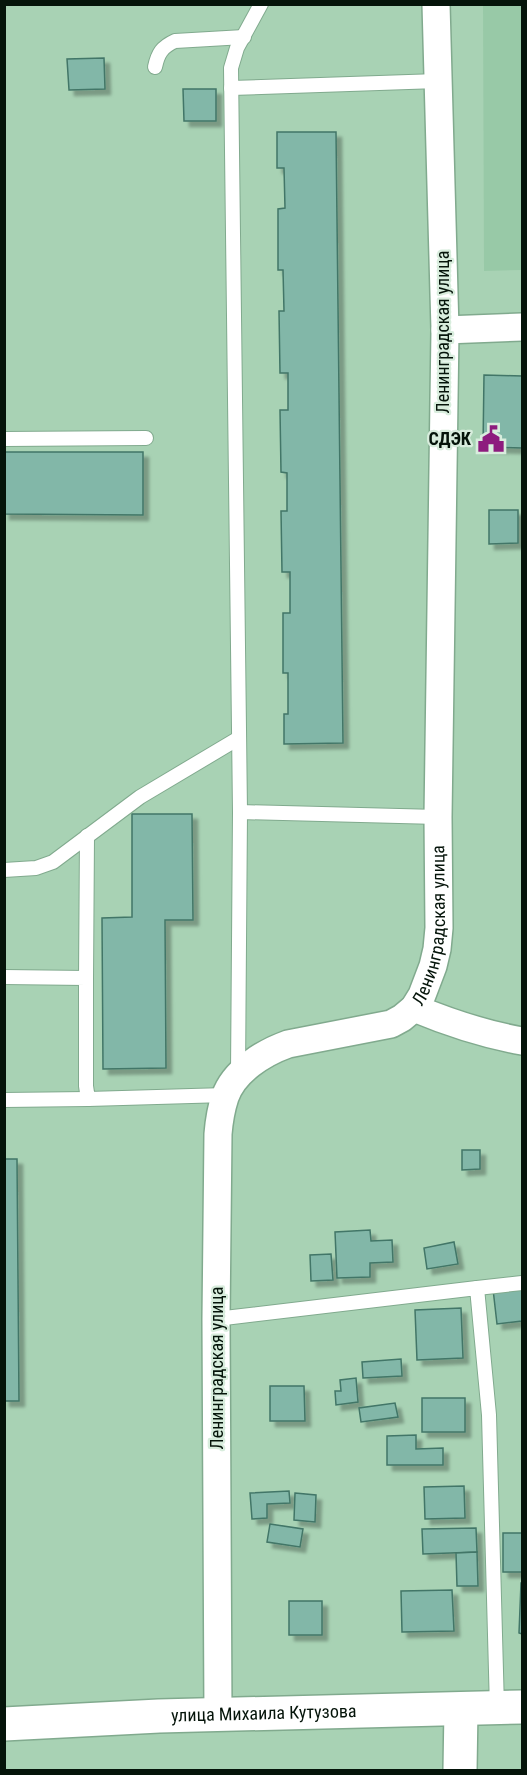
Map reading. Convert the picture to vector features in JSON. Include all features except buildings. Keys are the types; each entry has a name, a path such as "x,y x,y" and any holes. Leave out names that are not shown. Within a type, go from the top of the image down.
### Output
{"street":[{"name":"Ленинградская улица","path":"218,1714 216,1318 218,1134 221,1112 232,1085 274,1049 288,1044 390,1024 402,1018 414,1008 428,981 437,949 445,330 436,4"},
{"path":"445,330 522,327"},
{"path":"414,1008 490,1035 522,1041"},
{"name":"улица Михаила Кутузова","path":"4,1724 218,1714 510,1708"},
{"path":"460,1770 461,1709"}],"lane":[{"path":"4,1100 88,1099 232,1085 240,812 231,68 237,48 261,4"},
{"path":"155,67 157,55 165,46 175,41 244,37"},
{"path":"231,88 438,81"},
{"path":"4,439 146,438"},
{"path":"4,870 36,868 53,862 140,797 239,738"},
{"path":"240,812 438,817"},
{"path":"87,836 86,1086 88,1099"},
{"path":"4,977 86,978"},
{"path":"216,1318 522,1283"},
{"path":"477,1288 489,1414 510,1708"}],"shaded area":[{"path":"483,5 522,5 522,270 484,271"}],"place":[{"name":"СДЭК","path":"491,439"}]}
